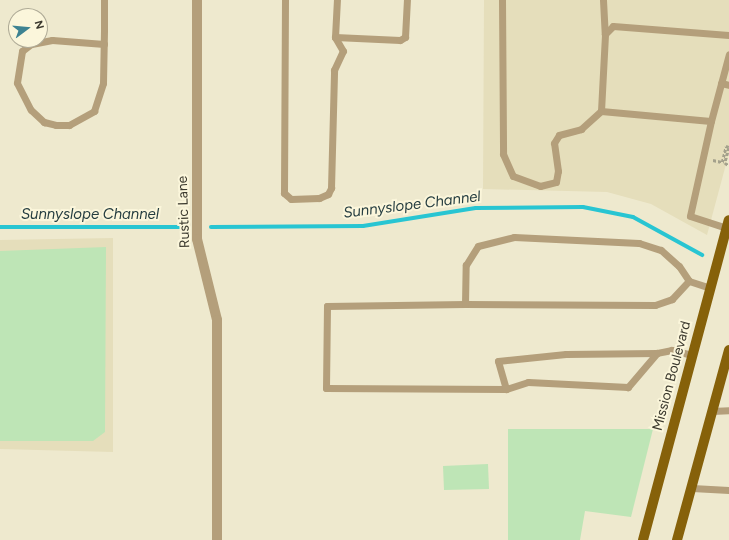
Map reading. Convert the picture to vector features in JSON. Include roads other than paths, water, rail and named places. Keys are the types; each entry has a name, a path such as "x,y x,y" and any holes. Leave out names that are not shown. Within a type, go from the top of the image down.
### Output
{"main road":[{"name":"Mission Boulevard","path":"643,540 728,224"},
{"path":"678,540 729,350"}],"street":[{"name":"Rustic Lane","path":"197,0 197,239 217,320 217,540"}],"lane":[{"path":"104,0 104,44 103,83 94,111 69,125 56,126 44,122 31,110 17,83 22,51 31,44 52,40 104,44"},
{"path":"285,0 284,193 291,199 319,198 328,194 331,188 334,70 343,51 335,37 337,0"},
{"path":"335,37 400,40 405,37 407,0"},
{"path":"502,0 503,154 513,176 540,186 556,182 558,171 554,143 559,135 581,129 601,111 605,34 603,0"},
{"path":"605,34 613,26 729,35"},
{"path":"728,224 690,216 729,54"},
{"path":"721,83 729,85"},
{"path":"601,111 712,121"},
{"path":"465,304 466,265 478,246 514,237 639,243 661,250 679,266 689,281 711,288"},
{"path":"657,353 628,387 528,382 506,389 326,388 327,306 465,304 655,305 672,299 689,281"},
{"path":"506,389 498,361 566,354 657,353 672,350 692,355"},
{"path":"712,411 729,410"},
{"path":"692,488 729,490"}],"waterway":[{"name":"Sunnyslope Channel","path":"211,227 363,226 476,208 583,207 633,217 702,255"},
{"name":"Sunnyslope Channel","path":"0,227 181,227"}]}
